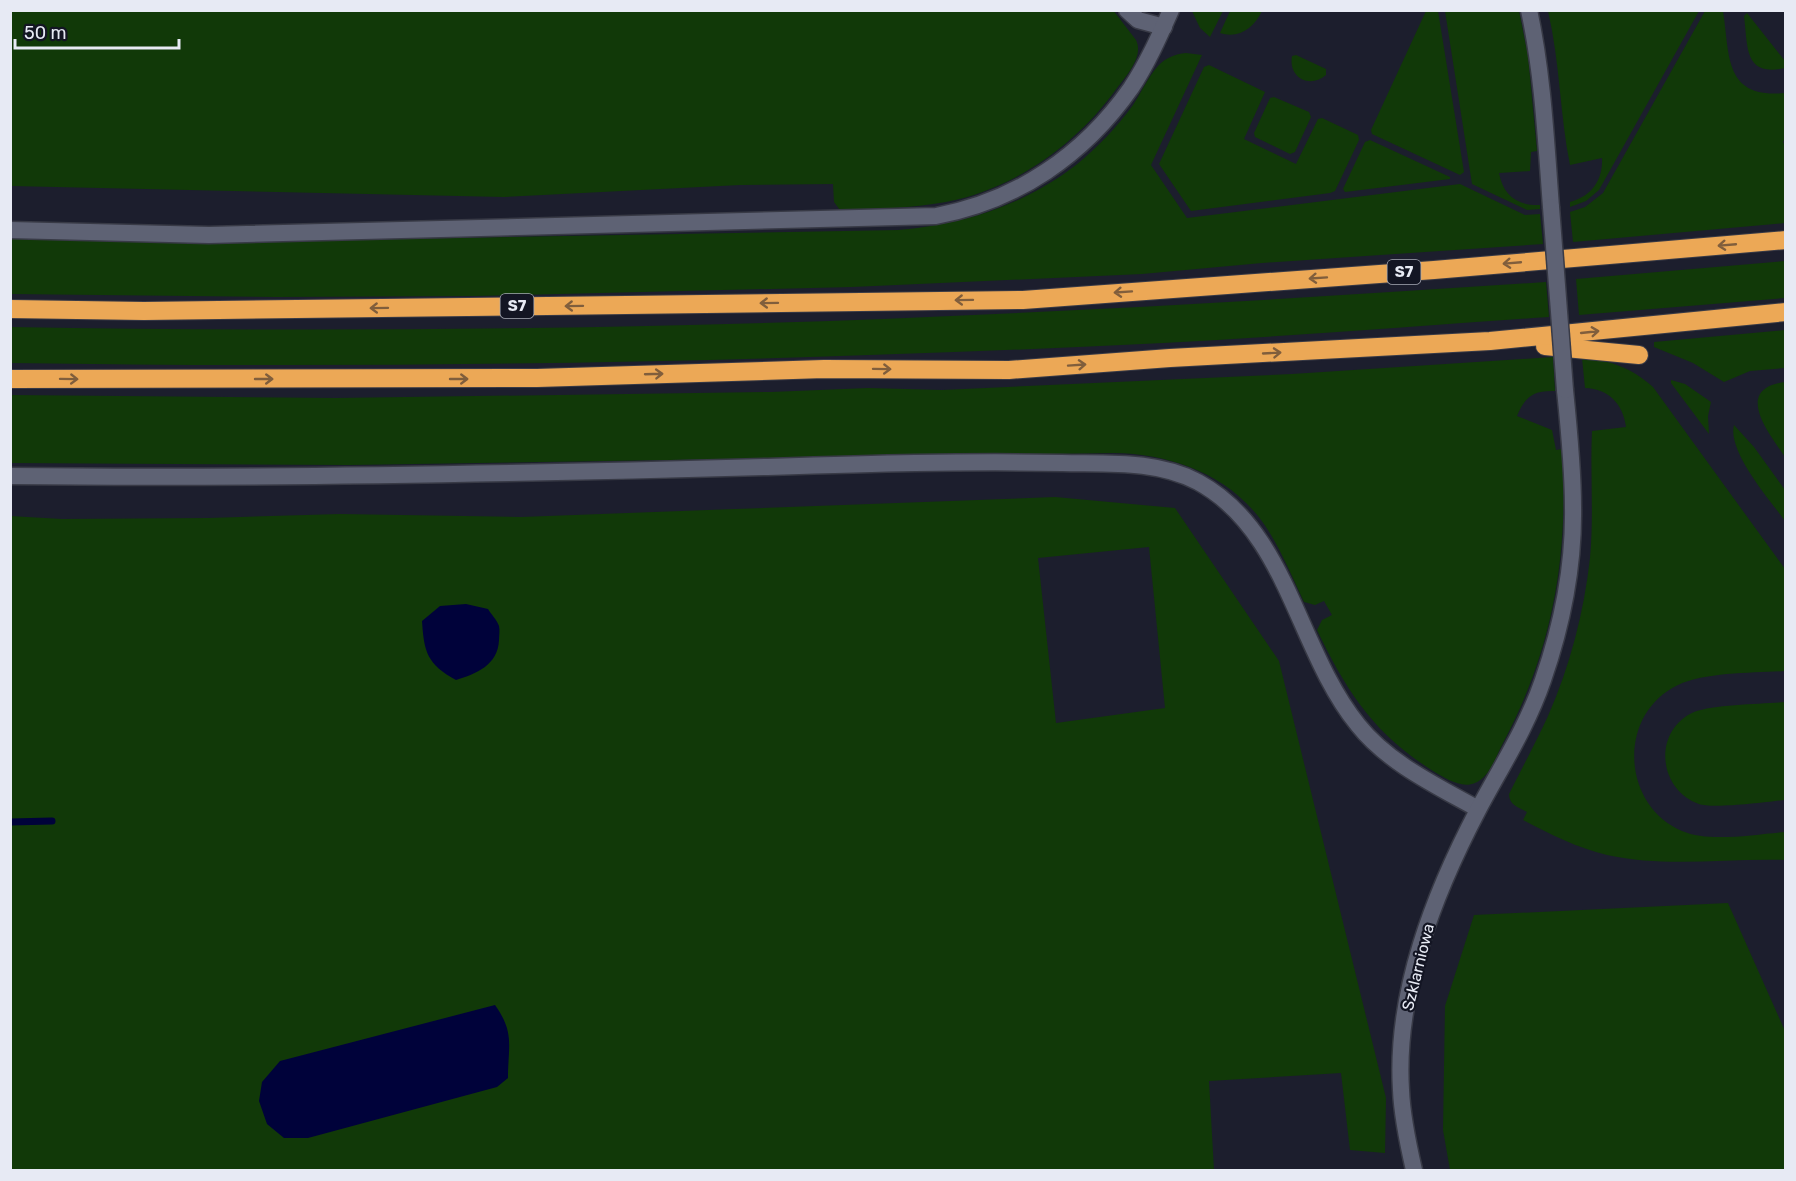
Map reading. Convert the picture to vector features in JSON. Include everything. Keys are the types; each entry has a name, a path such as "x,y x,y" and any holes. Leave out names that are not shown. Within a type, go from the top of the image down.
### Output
{"highway":[{"name":"S7","path":"10,309 144,311 1023,300 1446,269 1785,240"},
{"path":"10,379 537,378 824,369 1010,370 1170,358 1490,341 1785,312"},
{"path":"1490,341 1639,356"}],"street":[{"path":"1127,10 1138,20 1164,27"},
{"path":"10,230 209,235 936,216 977,206 1003,195 1025,185 1063,161 1112,113 1147,62 1172,10"},
{"name":"Szklarniowa","path":"1414,1170 1400,1089 1402,1042 1408,995 1428,923 1450,868 1478,809 1512,751 1539,691 1555,641 1568,587 1573,509 1565,390 1541,85 1529,10"},
{"path":"10,476 525,473 988,461 1144,465 1172,471 1195,480 1219,495 1249,523 1264,545 1334,690 1360,728 1389,754 1424,778 1478,809"}],"green space":[{"path":"1113,10 1136,40 1138,52 1130,71 1101,108 1064,145 1020,175 972,196 946,202 907,207 840,210 834,202 833,184 740,185 504,197 11,186 11,11"},
{"path":"1230,10 1262,11 1245,31 1233,34 1220,33"},
{"path":"1192,11 1223,11 1210,37 1200,28"},
{"path":"1426,11 1438,11 1464,172 1460,175 1372,134 1371,130"},
{"path":"1445,11 1519,11 1528,56 1537,151 1531,152 1530,171 1499,173 1504,187 1512,198 1524,204 1540,205 1540,209 1527,210 1472,184"},
{"path":"1548,11 1699,11 1599,190 1586,201 1570,207 1570,202 1584,196 1595,186 1601,173 1602,158 1570,165"},
{"path":"1705,11 1723,11 1730,58 1740,82 1751,89 1765,93 1785,93 1786,140 1783,141 1786,151 1785,223 1573,242 1570,212 1585,207 1603,193"},
{"path":"1747,13 1785,61 1785,68 1772,70 1755,64 1746,39 1744,16"},
{"path":"1186,53 1202,55 1151,165 1187,218 1460,184 1525,215 1540,214 1543,244 1262,263 1142,274 852,287 475,296 276,297 11,294 11,238 238,242 898,230 946,223 992,211 1014,202 1076,165 1120,121 1161,63 1170,57"},
{"path":"1296,55 1326,69 1326,75 1313,81 1302,79 1293,70 1292,56"},
{"path":"1209,65 1265,92 1244,139 1296,164 1318,119 1322,118 1358,135 1359,140 1335,191 1191,211 1159,164 1204,67"},
{"path":"1274,97 1309,112 1311,117 1295,152 1290,154 1255,137 1254,133 1270,98"},
{"path":"1370,140 1450,179 1345,192 1343,189 1365,142"},
{"path":"1785,261 1785,298 1579,315 1576,279"},
{"path":"1546,282 1549,317 1163,343 875,355 587,362 299,365 11,363 11,327 447,329 774,323 1132,307"},
{"path":"1785,330 1785,368 1750,371 1724,382 1693,363 1654,347 1654,342"},
{"path":"1553,357 1555,391 1535,393 1523,404 1517,416 1552,430 1556,450 1562,449 1563,526 1554,600 1534,672 1495,760 1485,776 1475,783 1464,785 1433,771 1412,757 1394,742 1364,710 1339,673 1317,630 1322,620 1332,615 1324,601 1315,605 1304,602 1277,545 1252,509 1219,481 1179,463 1158,458 1114,453 349,465 11,463 11,395 336,398 771,392 868,388 942,390 1292,374"},
{"path":"1582,358 1620,366 1653,387 1785,569 1785,671 1716,675 1678,685 1658,699 1644,716 1636,737 1634,759 1638,781 1647,801 1662,818 1693,835 1733,837 1785,832 1785,860 1674,862 1607,855 1574,845 1523,820 1527,812 1511,801 1509,794 1556,697 1580,619 1590,558 1592,431 1626,427 1622,411 1613,399 1601,391 1585,388"},
{"path":"1671,380 1685,384 1711,402 1708,416 1709,434 1671,383"},
{"path":"1786,382 1785,457 1764,425 1758,403 1761,393 1769,386"},
{"path":"1734,425 1754,447 1785,490 1785,521 1743,461 1734,436"},
{"path":"1055,497 1175,508 1279,661 1386,1098 1385,1153 1350,1150 1341,1073 1209,1081 1214,1170 11,1170 10,516 62,519 340,514 521,517","holes":["1149,547 1165,708 1056,723 1038,558","508,1059 508,1078 280,1061"]},
{"path":"1785,702 1785,800 1740,805 1706,805 1699,804 1685,796 1675,786 1668,773 1665,759 1666,745 1672,732 1681,721 1694,712 1713,707"},
{"path":"1728,903 1785,1031 1785,1170 1450,1170 1443,1130 1445,1006 1474,915"}],"shaded area":[{"path":"466,604 488,609 499,626 498,649 485,667 456,680 439,668 429,656 424,641 422,621 440,606"},
{"path":"495,1005 505,1024 509,1040 508,1078 497,1087 308,1138 284,1138 267,1124 259,1101 262,1082 280,1061"}],"waterway":[{"path":"10,822 52,821"}]}
